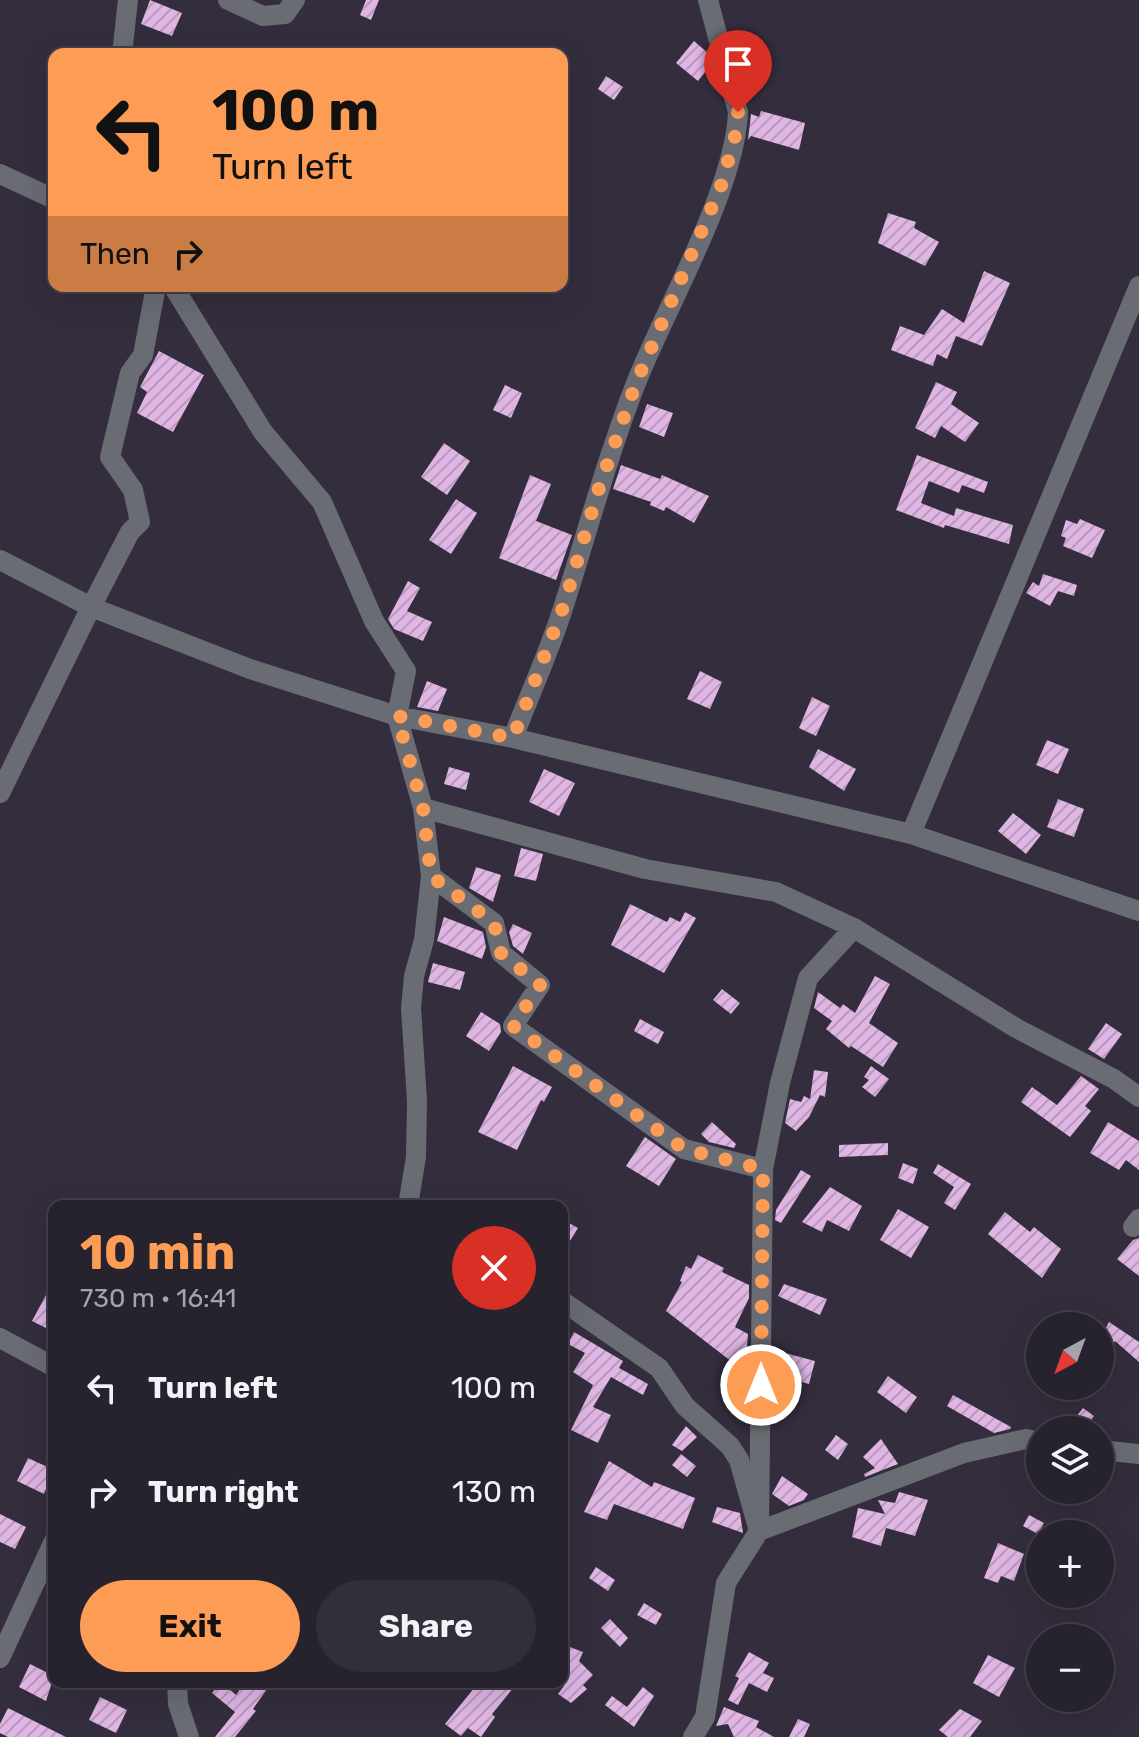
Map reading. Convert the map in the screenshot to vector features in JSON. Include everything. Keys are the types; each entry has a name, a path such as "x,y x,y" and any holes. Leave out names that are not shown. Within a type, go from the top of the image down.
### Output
{"street":[{"path":"123,48 128,0"},
{"path":"228,0 263,16 285,14 295,0"},
{"path":"513,738 564,605 585,530 631,396 721,186 737,129 738,112 708,0"},
{"path":"0,174 48,196"},
{"path":"911,834 1139,286"},
{"path":"0,793 91,607 130,532 140,522 133,490 110,457 130,373 143,355 155,292"},
{"path":"177,292 263,432 322,502 374,621 406,671 397,716 423,808 431,876 424,940 414,976 411,1008 417,1101 416,1157 409,1200"},
{"path":"0,560 91,607 250,669 397,716 513,738 911,834 1139,911"},
{"path":"423,808 645,869 776,892 854,928 1016,1028 1114,1079 1139,1097"},
{"path":"431,876 494,923 501,953 540,985 513,1026 684,1149 763,1169"},
{"path":"693,1737 705,1717 726,1583 759,1531 763,1169 780,1083 808,978 854,928"},
{"path":"568,1305 659,1368 685,1406 730,1446 739,1460 759,1531"},
{"path":"0,1338 48,1364"},
{"path":"759,1531 964,1453 1026,1439"},
{"path":"1114,1451 1139,1454"},
{"path":"0,1658 48,1554"},
{"path":"177,1688 178,1704 189,1737"}],"building":[{"path":"150,0 182,13 172,36 141,24"},
{"path":"366,0 379,0 371,20 360,15"},
{"path":"694,41 709,54 712,63 698,81 676,63"},
{"path":"606,76 623,87 614,100 598,89"},
{"path":"761,111 805,123 799,150 751,136 748,140 751,114 759,117"},
{"path":"888,213 916,222 914,228 939,242 925,266 878,243"},
{"path":"984,271 1010,283 982,346 956,336 947,359 937,354 933,366 891,350 900,326 924,335 942,309 964,323"},
{"path":"159,351 204,375 173,432 137,413 147,392 140,387"},
{"path":"936,382 957,392 951,404 979,423 965,442 941,426 935,438 915,428"},
{"path":"505,385 522,393 511,418 493,410"},
{"path":"647,404 673,413 664,437 639,427"},
{"path":"444,443 470,461 447,495 421,477"},
{"path":"917,455 988,482 984,493 962,485 959,493 929,481 921,503 954,516 956,508 1013,525 1009,544 945,525 944,528 896,510"},
{"path":"621,465 660,479 662,475 709,496 694,523 666,507 664,511 650,505 651,502 613,489"},
{"path":"530,475 551,484 536,521 572,535 556,580 499,558"},
{"path":"456,499 477,513 451,554 429,540"},
{"path":"1080,519 1105,530 1092,558 1063,546 1066,538 1061,536 1066,520 1077,524"},
{"path":"1043,574 1077,585 1074,596 1058,591 1050,606 1026,593 1033,582 1039,586"},
{"path":"408,581 420,588 407,611 432,622 423,641 394,629 388,619"},
{"path":"700,671 722,682 710,709 687,699"},
{"path":"427,681 447,689 438,711 417,707"},
{"path":"812,697 830,706 816,736 799,728"},
{"path":"1047,740 1069,749 1058,774 1036,765"},
{"path":"818,749 856,769 844,791 809,767"},
{"path":"449,767 470,773 466,790 444,784"},
{"path":"544,769 575,783 559,816 529,802"},
{"path":"1058,799 1084,809 1074,837 1047,827"},
{"path":"1013,813 1041,835 1026,854 998,831"},
{"path":"521,848 543,854 536,881 514,876"},
{"path":"476,867 501,875 493,902 469,888"},
{"path":"630,904 667,922 670,917 680,922 685,912 696,918 664,973 611,945"},
{"path":"444,917 483,932 486,947 482,959 437,941"},
{"path":"513,924 532,933 523,954 513,946 509,932"},
{"path":"433,963 465,972 460,990 428,982"},
{"path":"875,976 890,984 869,1023 898,1043 883,1067 851,1046 849,1048 826,1029 832,1021 814,1008 818,992 840,1008 843,1004 855,1013"},
{"path":"722,989 740,1003 731,1014 713,1000"},
{"path":"481,1012 500,1024 501,1032 489,1051 466,1036"},
{"path":"640,1019 664,1032 658,1044 634,1031"},
{"path":"1106,1023 1122,1034 1104,1059 1088,1049"},
{"path":"513,1066 552,1087 544,1102 541,1100 517,1150 478,1132"},
{"path":"871,1066 889,1079 875,1097 862,1087 869,1080 864,1077"},
{"path":"814,1070 828,1072 825,1097 820,1095 809,1117 796,1131 785,1123 790,1099 801,1102 804,1096 810,1099"},
{"path":"1081,1076 1099,1089 1085,1106 1091,1111 1070,1137 1021,1102 1032,1087 1057,1105"},
{"path":"712,1122 736,1144 734,1148 709,1142 701,1134"},
{"path":"1108,1122 1139,1141 1139,1170 1126,1160 1119,1170 1090,1153"},
{"path":"645,1137 676,1159 659,1186 626,1166"},
{"path":"888,1143 888,1155 839,1157 839,1145"},
{"path":"903,1163 918,1169 913,1184 898,1178"},
{"path":"938,1164 971,1184 955,1210 944,1203 954,1187 933,1173"},
{"path":"801,1170 811,1176 781,1223 775,1220 776,1210"},
{"path":"830,1187 862,1206 849,1231 827,1220 822,1232 802,1222"},
{"path":"898,1209 929,1227 911,1258 880,1240"},
{"path":"1005,1212 1030,1232 1034,1227 1061,1249 1042,1278 988,1234"},
{"path":"568,1223 578,1228 568,1244"},
{"path":"1139,1238 1139,1276 1117,1259 1133,1240"},
{"path":"698,1255 724,1268 722,1272 749,1285 749,1298 735,1327 748,1334 745,1372 666,1311 682,1282 686,1266 691,1269"},
{"path":"784,1284 827,1299 820,1315 778,1296"},
{"path":"48,1291 48,1329 32,1321"},
{"path":"1114,1325 1139,1342 1139,1362 1115,1341"},
{"path":"574,1332 623,1361 619,1368 648,1384 643,1395 611,1377 593,1407 611,1415 598,1443 571,1430 593,1385 573,1372 585,1353 568,1344"},
{"path":"774,1350 815,1361 809,1384 774,1374"},
{"path":"888,1376 917,1397 906,1413 877,1392"},
{"path":"953,1395 1010,1429 994,1433 947,1406"},
{"path":"1083,1408 1094,1416 1077,1416"},
{"path":"686,1426 697,1437 682,1451 672,1445"},
{"path":"836,1435 848,1444 838,1460 825,1450"},
{"path":"881,1439 898,1464 865,1477 864,1474 875,1468 863,1457"},
{"path":"681,1454 696,1466 687,1477 672,1465"},
{"path":"28,1458 48,1467 48,1484 44,1494 17,1481"},
{"path":"609,1461 652,1487 654,1482 695,1498 683,1529 614,1504 607,1520 584,1512"},
{"path":"782,1476 808,1494 804,1500 789,1506 772,1494"},
{"path":"899,1492 928,1500 915,1536 886,1528 881,1546 852,1537 858,1508 885,1514 878,1500 895,1503"},
{"path":"717,1507 740,1513 743,1533 712,1522"},
{"path":"0,1514 26,1527 15,1549 0,1542"},
{"path":"998,1543 1024,1554 1014,1581 1001,1576 998,1583 984,1578"},
{"path":"596,1567 615,1580 608,1591 589,1578"},
{"path":"644,1603 662,1614 656,1625 637,1615"},
{"path":"610,1619 628,1638 620,1647 601,1628"},
{"path":"568,1646 583,1652 579,1661 593,1675 583,1685 587,1689 571,1703 558,1694 562,1688 568,1688"},
{"path":"749,1652 769,1663 763,1673 774,1678 767,1692 749,1683 738,1705 728,1700 739,1678 735,1676"},
{"path":"988,1655 1015,1668 999,1697 973,1683"},
{"path":"30,1664 48,1673 50,1688 46,1701 19,1687"},
{"path":"643,1687 654,1696 634,1727 605,1705 612,1696 627,1707"},
{"path":"216,1688 228,1688 236,1695 241,1688 268,1688 253,1709 256,1711 235,1737 215,1737 235,1712 212,1693"},
{"path":"474,1688 513,1688 492,1714 495,1717 481,1737 468,1728 461,1736 445,1724"},
{"path":"100,1697 127,1710 116,1733 89,1720"},
{"path":"724,1707 759,1721 756,1727 774,1737 734,1737 728,1724 716,1726"},
{"path":"8,1708 66,1737 8,1737 0,1733 0,1724"},
{"path":"960,1709 982,1721 970,1737 948,1737 939,1730"},
{"path":"798,1719 810,1724 804,1737 789,1737"}],"route":[{"path":"738,112 737,129 721,186 636,383 585,530 564,605 513,738 397,716 423,808 431,876 494,923 501,953 540,985 513,1026 684,1149 763,1169 761,1385"}]}
